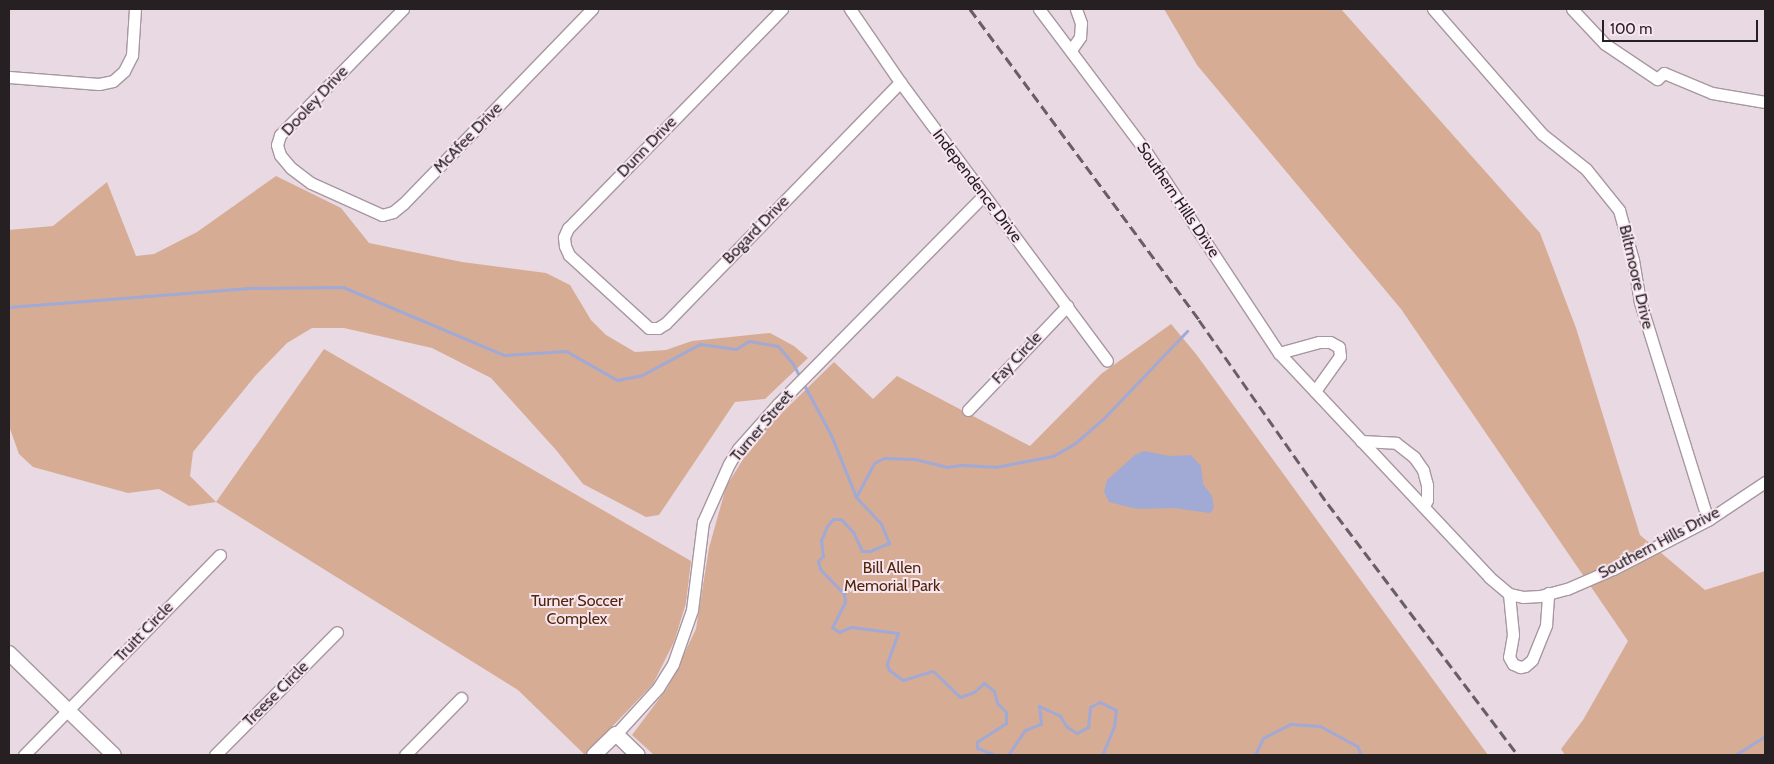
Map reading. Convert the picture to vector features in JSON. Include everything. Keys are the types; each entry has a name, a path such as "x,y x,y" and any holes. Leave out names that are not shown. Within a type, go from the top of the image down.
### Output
{"street":[{"path":"9,77 99,84 113,81 124,70 132,55 135,9"},
{"name":"Dooley Drive","path":"325,190 311,183 291,168 280,155 277,145 280,135 402,9"},
{"name":"McAfee Drive","path":"325,190 382,215 394,212 592,9"},
{"name":"Dunn Drive","path":"606,289 569,255 564,237 568,228 782,9"},
{"name":"Independence Drive","path":"850,9 900,82 1107,361"},
{"name":"Southern Hills Drive","path":"1039,9 1146,150 1279,352 1489,577 1509,594 1523,597 1548,594 1567,589 1613,569 1708,520 1765,482"},
{"path":"1071,50 1080,37 1081,23 1076,9"},
{"name":"Biltmoore Drive","path":"1433,9 1536,127 1586,169 1619,210 1633,260 1643,312 1708,520"},
{"path":"1572,9 1605,44 1658,79 1664,73 1712,93 1765,102"},
{"name":"Bogard Drive","path":"606,289 649,328 658,328 666,324 900,82"},
{"name":"Turner Street","path":"594,755 658,688 673,664 692,610 703,522 711,501 738,449 778,404 984,194"},
{"name":"Fay Circle","path":"968,410 1067,306"},
{"path":"1279,352 1319,342 1330,342 1339,347 1340,356 1315,391"},
{"path":"1361,440 1396,443 1414,457 1423,470 1427,485 1427,500 1424,506"},
{"name":"Truitt Circle","path":"24,755 220,555"},
{"path":"1509,594 1513,635 1509,657 1513,664 1520,667 1526,666 1532,660 1546,625 1548,594"},
{"name":"Treese Circle","path":"216,755 337,632"},
{"path":"9,653 114,755"},
{"path":"405,755 461,698"},
{"path":"616,734 638,755"}],"green space":[{"path":"1164,9 1341,9 1540,233 1576,328 1640,535 1705,590 1765,571 1765,755 1565,755 1561,749 1583,720 1628,641 1401,309 1197,65"},
{"path":"276,176 341,208 369,243 462,262 546,273 570,285 591,320 606,335 635,352 666,350 692,341 770,333 794,346 808,358 765,399 735,402 659,515 646,517 583,484 556,450 491,378 432,348 344,328 312,328 287,343 256,375 193,452 190,476 216,502 189,506 159,489 128,493 33,467 19,454 9,426 9,230 53,226 107,182 136,256 154,254 197,232"},
{"name":"Bill Allen Memorial Park","path":"1171,324 1196,354 1488,755 654,755 632,735 668,687 696,629 709,548 726,487 756,438 834,362 873,399 897,376 1030,446 1101,374"},
{"name":"Turner Soccer Complex","path":"324,349 691,561 686,603 674,642 653,684 585,755 518,690 216,502"}],"water":[{"path":"1144,451 1170,456 1191,455 1201,466 1203,484 1212,496 1214,508 1210,513 1173,508 1137,509 1109,502 1104,492 1107,480 1135,455"}],"waterway":[{"path":"9,307 249,288 343,287 504,355 566,351 617,380 642,375 700,344 736,349 749,341 778,346 793,364 800,377"},
{"path":"856,497 874,463 884,458 915,459 946,467 961,465 995,467 1053,456 1074,444 1103,419 1187,331"},
{"path":"803,383 831,435 856,497 881,524 889,543 870,551 862,551 853,532 841,519 833,519 827,526 821,540 823,556 818,561 820,569 844,594 845,602 832,627 839,632 851,627 898,633 887,664 889,670 903,680 933,671 960,697 974,692 984,683 994,691 997,703 1006,712 1006,723 977,742 977,748 995,755"},
{"path":"1008,755 1025,730 1041,724 1039,706 1060,716 1067,727 1077,733 1088,727 1090,707 1100,702 1116,710 1114,726 1102,755"},
{"path":"1255,755 1263,738 1290,724 1320,726 1357,746 1361,755"},
{"path":"1735,755 1765,736"}],"railway":[{"path":"970,9 1199,320 1328,504 1518,755"}]}
